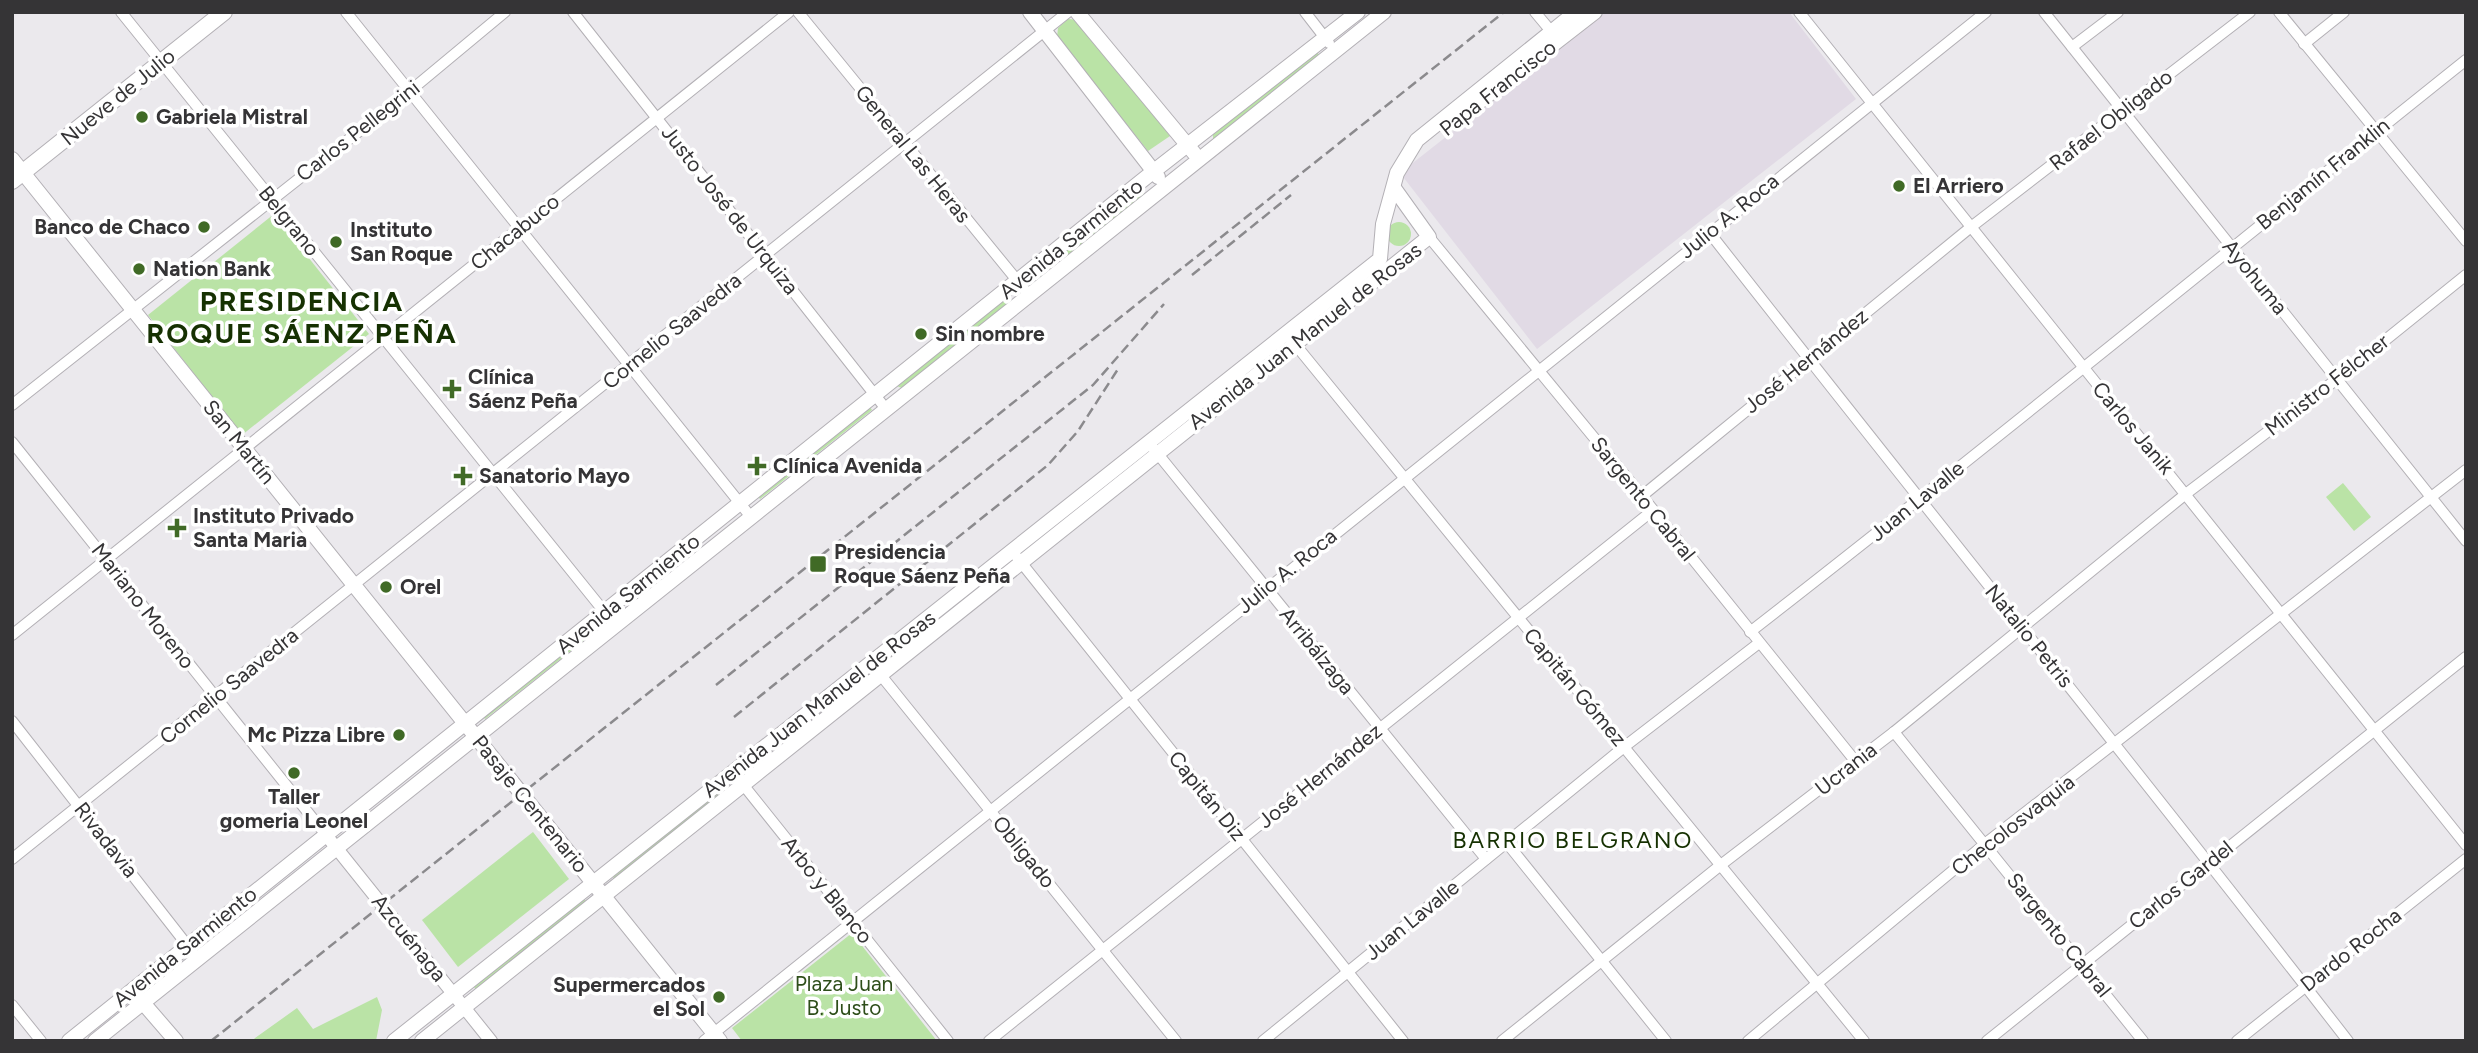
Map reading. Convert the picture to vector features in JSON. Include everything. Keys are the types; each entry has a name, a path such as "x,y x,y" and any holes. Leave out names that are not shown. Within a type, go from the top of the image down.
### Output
{"main road":[{"name":"Nueve de Julio","path":"18,177 224,12"},
{"path":"1030,12 1166,186"},
{"path":"1077,12 1199,159"},
{"name":"Avenida Sarmiento","path":"69,1041 1154,171 1358,12"},
{"name":"Avenida Sarmiento","path":"95,1041 1384,12"},
{"path":"1394,188 1401,163 1417,140 1555,36 1576,12"},
{"name":"Papa Francisco","path":"1555,36 1595,12"},
{"name":"San Martín","path":"12,159 18,177 132,309 466,724"},
{"name":"Avenida Juan Manuel de Rosas","path":"1290,338 1429,237 1394,188"},
{"name":"Avenida Juan Manuel de Rosas","path":"394,1041 733,772 876,668 1290,338 1380,259 1383,224 1394,188"},
{"path":"1383,224 1394,214 1410,212"},
{"path":"1382,254 1390,259 1400,260"},
{"name":"Avenida Juan Manuel de Rosas","path":"422,1041 743,785 876,668"},
{"name":"Pasaje Centenario","path":"466,724 604,896 712,1038"},
{"path":"133,990 176,1041"}],"street":[{"name":"Belgrano","path":"121,12 615,625"},
{"path":"346,12 751,517"},
{"name":"Carlos Pellegrini","path":"12,405 410,91 505,12"},
{"name":"Justo José de Urquiza","path":"573,12 886,410"},
{"name":"Chacabuco","path":"12,635 789,12"},
{"name":"General Las Heras","path":"798,12 1029,295"},
{"name":"Cornelio Saavedra","path":"12,859 1068,12"},
{"path":"1305,12 1335,51"},
{"path":"1535,12 1555,36"},
{"name":"Carlos Janik","path":"1799,12 2081,367 2187,493 2466,845"},
{"name":"Julio A. Roca","path":"712,1038 1129,698 1986,12"},
{"name":"Ayohuma","path":"2044,12 2466,541"},
{"path":"2073,47 2118,12"},
{"name":"Rafael Obligado","path":"1971,227 2250,12"},
{"path":"2279,12 2466,241"},
{"path":"2304,44 2343,12"},
{"name":"Benjamín Franklin","path":"2081,367 2466,60"},
{"name":"José Hernández","path":"1642,496 1971,227"},
{"name":"Natalio Petris","path":"1709,232 1919,502 2117,744 2348,1041"},
{"name":"Sargento Cabral","path":"1429,237 1856,762"},
{"name":"Ministro Félcher","path":"2187,493 2337,379 2466,275"},
{"name":"Capitán Gómez","path":"1290,338 1864,1041"},
{"name":"Juan Lavalle","path":"1750,632 1919,502 2081,367"},
{"name":"Mariano Moreno","path":"12,442 326,835"},
{"name":"Arribálzaga","path":"1153,448 1486,859"},
{"name":"Checolosvaquia","path":"1748,1041 1986,843 2117,744 2466,470"},
{"name":"Ucrania","path":"1502,1041 1722,864 1894,732 2187,493"},
{"name":"José Hernández","path":"989,1041 1652,511"},
{"name":"Capitán Diz","path":"1016,557 1403,1041"},
{"name":"Juan Lavalle","path":"1263,1041 1624,747 1759,643"},
{"name":"Carlos Gardel","path":"1987,1041 2466,657"},
{"name":"Obligado","path":"876,668 1176,1041"},
{"name":"Rivadavia","path":"12,721 198,959"},
{"name":"Sargento Cabral","path":"1894,732 2143,1041"},
{"name":"Arbo y Blanco","path":"733,772 948,1041"},
{"name":"Azcuénaga","path":"326,835 491,1041"},
{"path":"1507,843 1666,1041"},
{"name":"Dardo Rocha","path":"2237,1041 2466,859"},
{"path":"12,1005 41,1041"}],"shaded area":[{"path":"1605,12 1789,12 1856,99 1537,349 1400,173"}],"green space":[{"path":"1068,19 1079,20 1170,136 1148,151 1057,37 1058,28"},
{"path":"1317,52 1320,56 1213,141 1213,133"},
{"path":"1142,190 1146,197 1041,280 1037,279 1037,271"},
{"path":"274,214 369,334 242,435 148,315"},
{"path":"1399,222 1410,229 1411,234 1404,245 1399,246 1388,239 1387,234 1394,223"},
{"path":"1007,298 1011,302 904,389 897,386"},
{"path":"870,407 872,410 760,499 757,495"},
{"path":"2343,483 2371,517 2354,531 2326,497"},
{"path":"593,627 596,631 485,719 482,715"},
{"path":"725,787 728,791 616,881 613,877"},
{"path":"533,832 569,879 458,967 422,920"},
{"path":"584,899 587,902 477,991 474,987"},
{"name":"Plaza Juan B. Justo","path":"852,933 937,1041 742,1041 732,1028"},
{"path":"377,997 382,1010 376,1041 251,1041 297,1008 313,1029"}],"railway":[{"path":"211,1041 1504,12"},
{"path":"1192,275 1291,195"},
{"path":"716,685 1093,385 1164,304"},
{"path":"734,717 1048,465 1078,431 1118,369"}],"place":[{"name":"Gabriela Mistral","path":"142,117"},
{"name":"El Arriero","path":"1899,186"},
{"name":"Banco de Chaco","path":"204,227"},
{"name":"Instituto San Roque","path":"336,242"},
{"name":"Nation Bank","path":"139,269"},
{"name":"Sin nombre","path":"921,334"},
{"name":"Clínica Sáenz Peña","path":"452,389"},
{"name":"Clínica Avenida","path":"757,466"},
{"name":"Sanatorio Mayo","path":"463,476"},
{"name":"Instituto Privado Santa Maria","path":"177,528"},
{"name":"Presidencia Roque Sáenz Peña","path":"818,564"},
{"name":"Orel","path":"386,587"},
{"name":"Mc Pizza Libre","path":"399,735"},
{"name":"Taller gomeria Leonel","path":"294,773"},
{"name":"Supermercados el Sol","path":"719,997"}],"district":[{"name":"PRESIDENCIA ROQUE SÁENZ PEÑA","path":"302,317"},
{"name":"BARRIO BELGRANO","path":"1573,840"}]}
